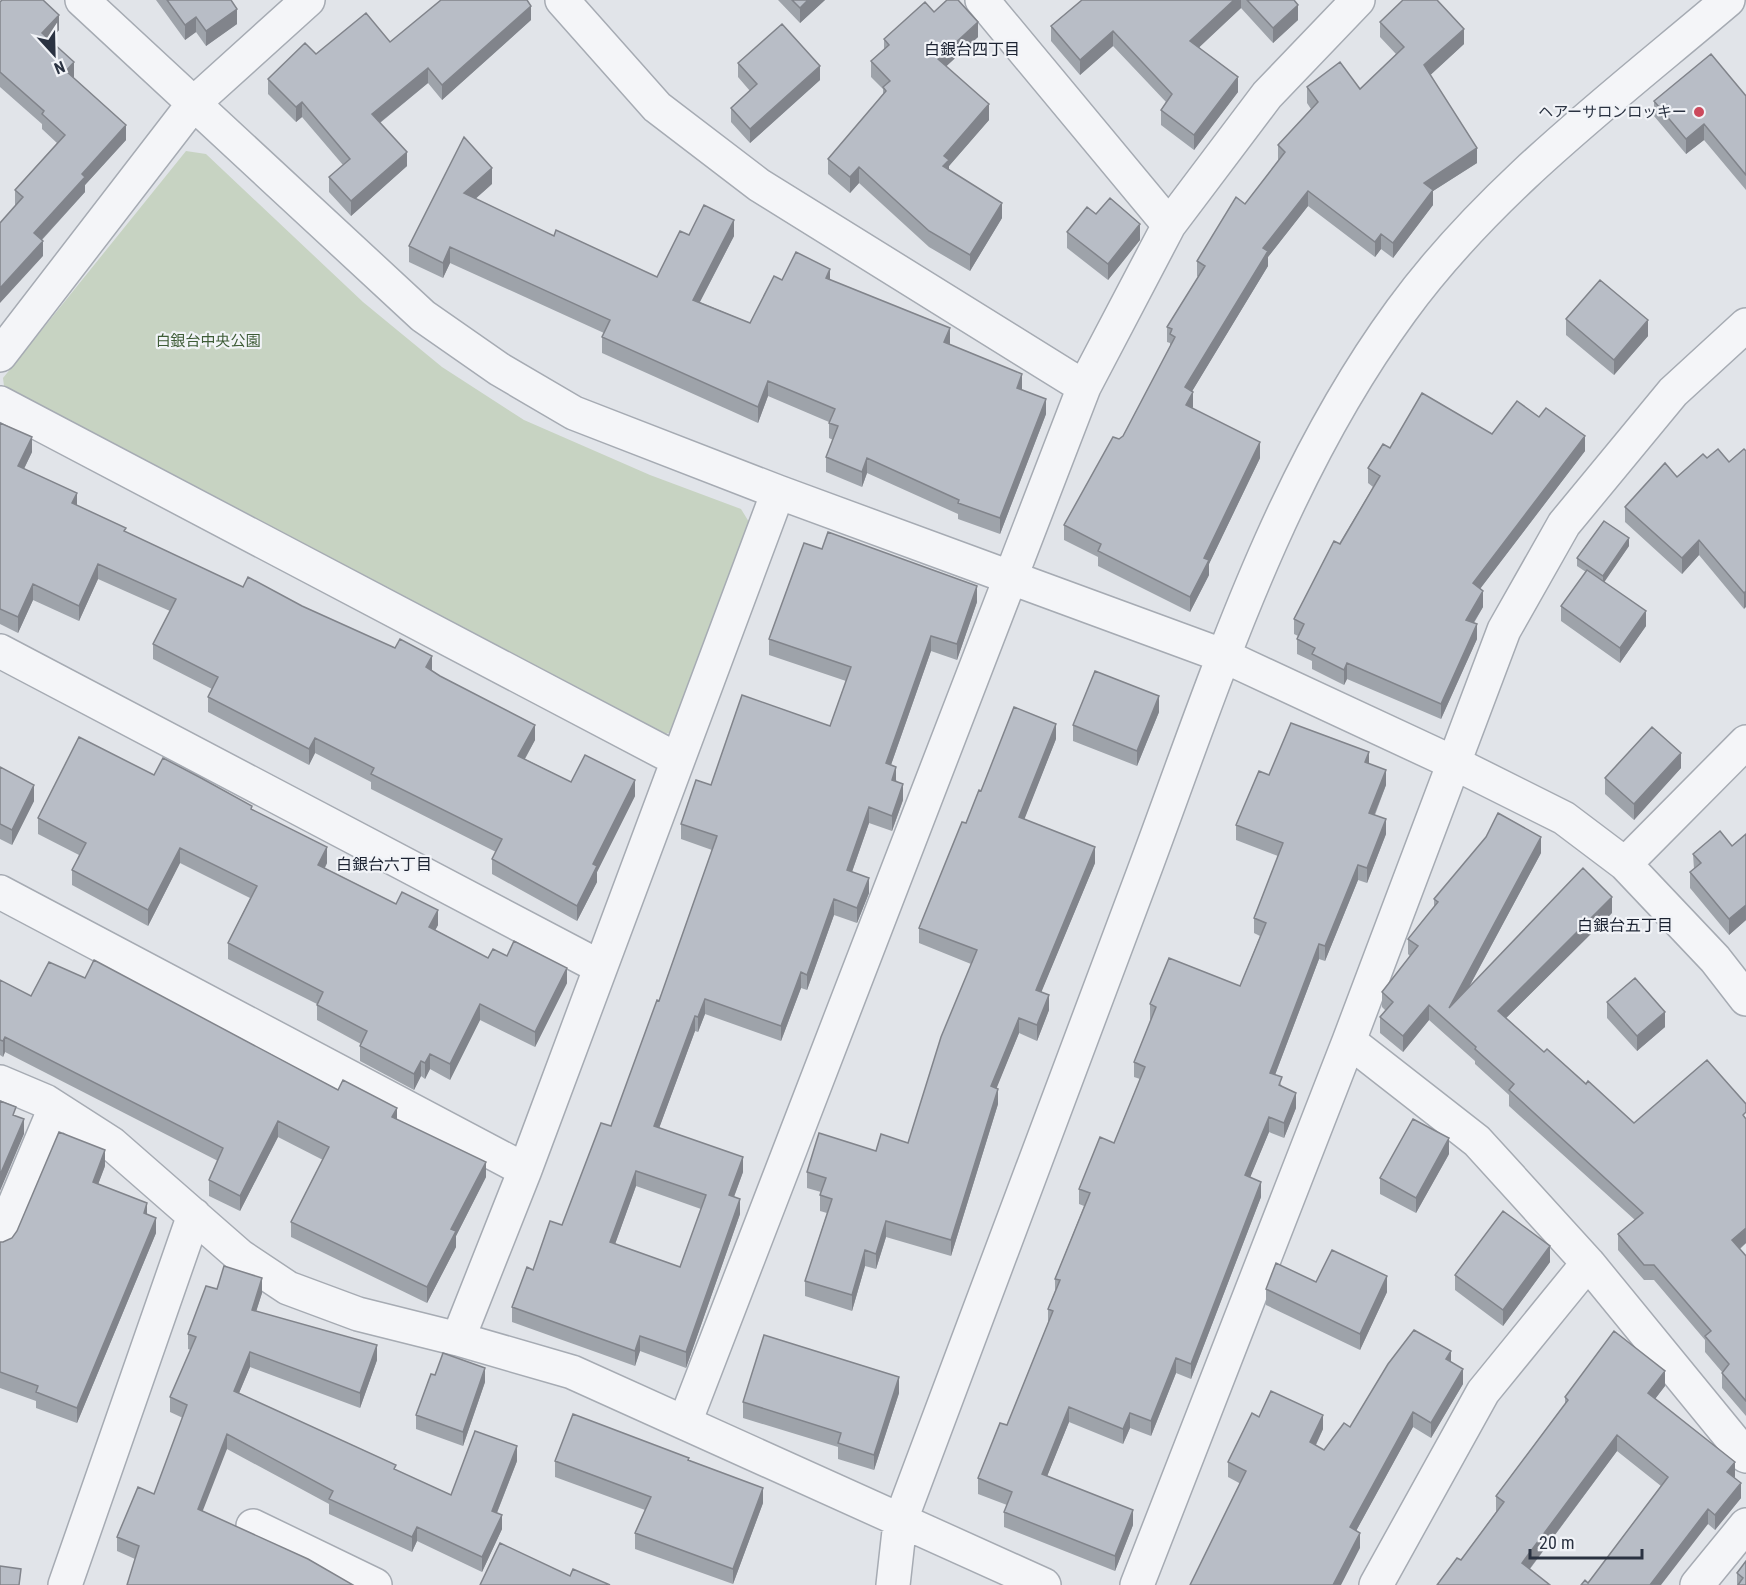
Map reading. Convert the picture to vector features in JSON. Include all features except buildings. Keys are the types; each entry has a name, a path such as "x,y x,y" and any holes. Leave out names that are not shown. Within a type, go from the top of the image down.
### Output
{"street":[{"path":"82,0 423,316 499,369 574,413 778,492 1012,576 1224,656 1454,763 1564,818 1625,864 1715,959 1746,999"},
{"path":"0,355 194,103 308,0"},
{"path":"562,0 657,107 759,185 1084,387"},
{"path":"982,0 1170,225"},
{"path":"685,1422 1084,387 1170,225 1267,95 1358,0"},
{"path":"893,1585 900,1522 1224,656 1290,498 1345,395 1402,310 1470,230 1553,149 1728,0"},
{"path":"1137,1585 1349,1041 1504,630 1564,524 1672,392 1746,325"},
{"path":"0,403 678,760"},
{"path":"458,1339 525,1170 778,492"},
{"path":"0,651 600,967"},
{"path":"1625,864 1746,742"},
{"path":"0,892 525,1170"},
{"path":"1349,1041 1477,1141 1588,1263 1746,1456"},
{"path":"0,1082 55,1107 112,1144 240,1256 288,1288 358,1314 458,1339 572,1372 900,1522 1044,1585"},
{"path":"0,1239 55,1107"},
{"path":"65,1585 194,1215"},
{"path":"1376,1585 1483,1392 1588,1263"},
{"path":"1697,1585 1746,1525"},
{"path":"253,1526 375,1585"}],"green space":[{"name":"白銀台中央公園","path":"186,151 206,154 363,302 442,367 524,420 650,475 741,509 749,522 671,732 661,736 4,386 3,378"}],"place":[{"name":"ヘアーサロンロッキー","path":"1699,112"}],"district":[{"name":"白銀台四丁目","path":"972,49"},
{"name":"白銀台六丁目","path":"384,864"},
{"name":"白銀台五丁目","path":"1625,925"}]}
